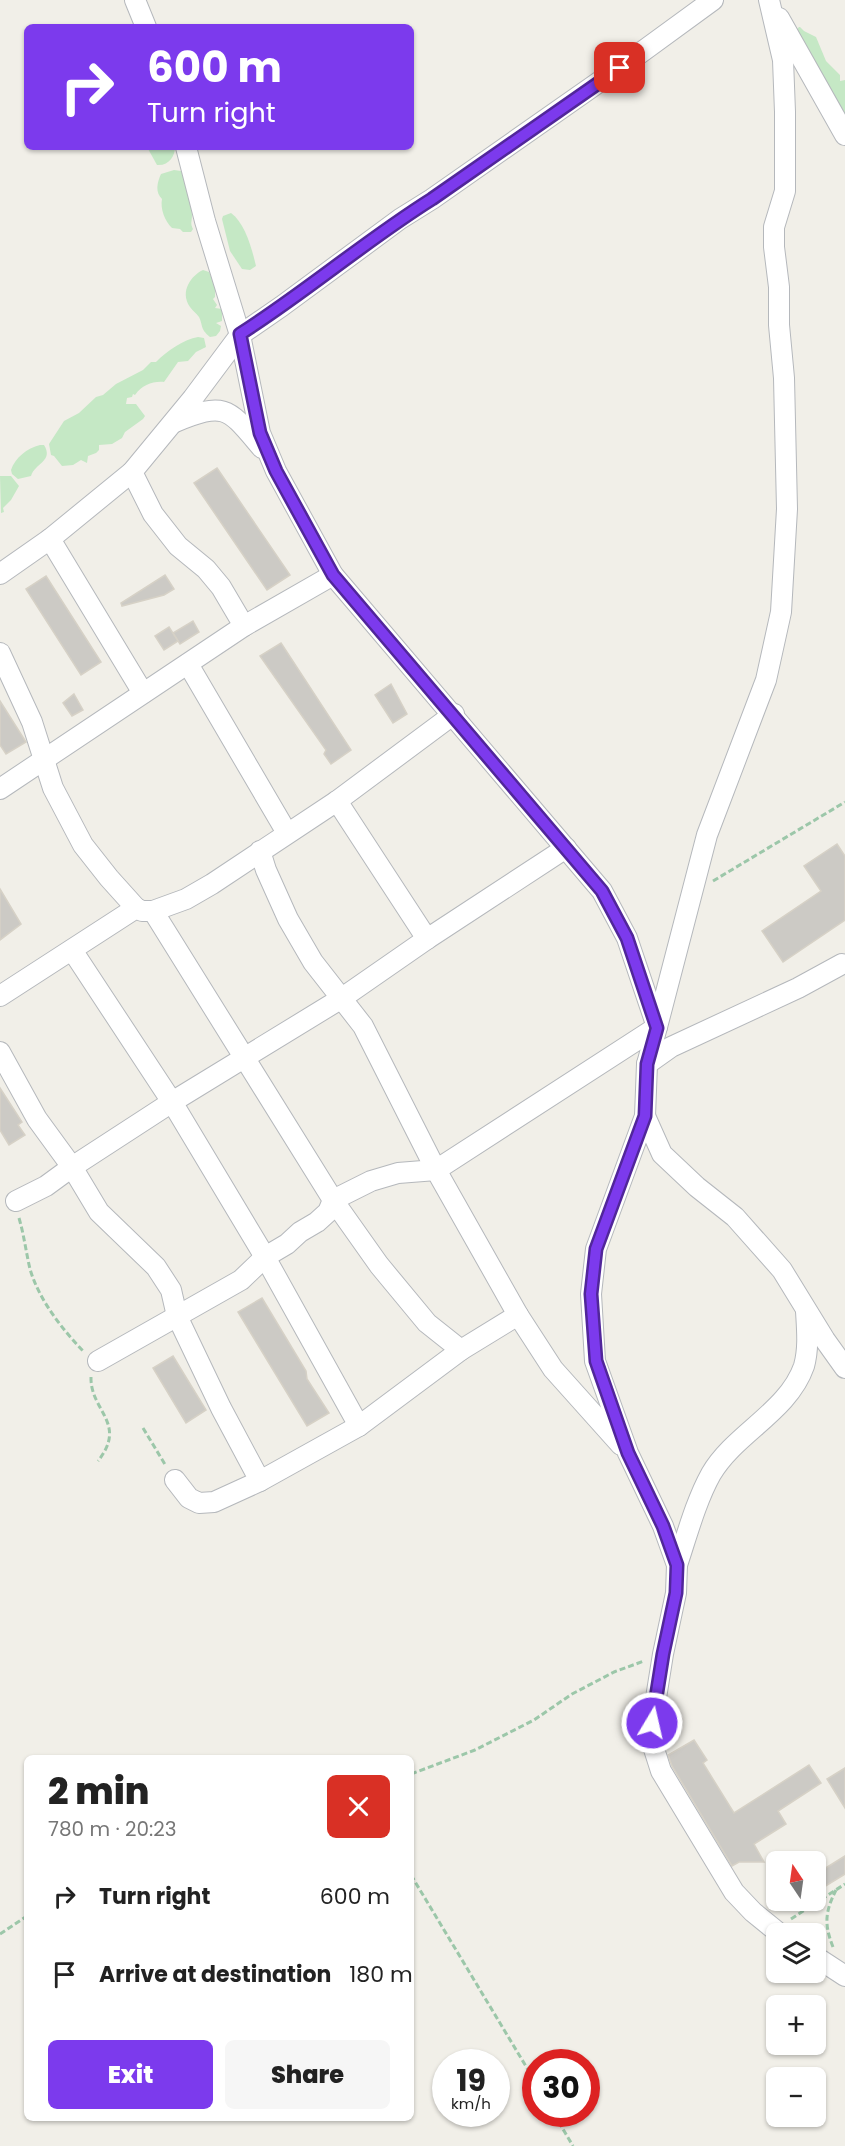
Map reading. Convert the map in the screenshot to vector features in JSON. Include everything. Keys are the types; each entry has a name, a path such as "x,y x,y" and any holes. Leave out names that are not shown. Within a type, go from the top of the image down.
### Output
{"street":[{"path":"135,0 145,24"},
{"path":"0,574 50,539 132,472 240,334 713,0"},
{"path":"769,0 845,135"},
{"path":"677,1565 663,1526 628,1453 596,1361 591,1294 596,1249 645,1116 647,1064 707,835 766,680 781,612 787,509 784,378 774,227 785,191 785,112 783,60 769,0"},
{"path":"187,150 205,220 240,334 260,433 270,457 333,575 454,714 602,891 627,938 657,1028"},
{"path":"173,422 204,410 217,409 232,415 241,422 270,457"},
{"path":"132,472 153,514 178,546 206,569 221,587 244,626"},
{"path":"50,539 143,693"},
{"path":"0,789 244,626 333,575"},
{"path":"0,653 32,722 53,788 83,845 109,878 144,909 245,1058 333,1200 378,1265 427,1323 461,1350"},
{"path":"188,664 287,833"},
{"path":"0,996 72,950 144,909 186,899 212,884 337,801 454,714"},
{"path":"337,801 427,939"},
{"path":"16,1201 46,1186 172,1102 342,998 566,848"},
{"path":"260,851 288,919 313,962 363,1026 436,1170 518,1315 554,1369 628,1453"},
{"path":"72,950 172,1102 265,1257 359,1426"},
{"path":"647,1064 671,1047 798,988 842,964"},
{"path":"98,1361 241,1280 265,1257 317,1222 327,1212 333,1200 371,1181 398,1173 436,1170 657,1028"},
{"path":"0,1052 37,1119 72,1167 99,1212 156,1268 171,1290 177,1316 221,1408 260,1481"},
{"path":"645,1116 662,1154 697,1187 735,1217 782,1270 845,1368"},
{"path":"768,1923 734,1892 661,1771 654,1749 652,1723 676,1593 677,1565 691,1524 712,1474 731,1449 793,1387 804,1366 808,1340 806,1308"},
{"path":"175,1480 189,1498 198,1503 214,1502 260,1481 359,1426 461,1350 518,1315"},
{"path":"826,1953 845,1976"}],"path":[{"path":"692,894 845,802"},
{"path":"16,1201 30,1270 39,1291 65,1333 84,1353 98,1361 90,1380 110,1428 106,1452 98,1461"},
{"path":"143,1428 175,1480"},
{"path":"414,1773 475,1750 534,1720 572,1694 614,1671 663,1654"},
{"path":"414,1880 522,2060"},
{"path":"785,1923 845,1884"},
{"path":"826,1923 826,1910 836,1890"},
{"path":"0,1934 24,1918"},
{"path":"562,2127 573,2146"}],"green space":[{"path":"799,27 816,37 826,61 840,75 840,81 845,80 845,119 797,29"},
{"path":"149,150 175,150 170,160 165,164 157,165"},
{"path":"174,170 181,171 187,186 192,210 193,229 191,232 172,228 162,211 158,181 161,174"},
{"path":"231,213 240,223 250,244 256,266 250,270 242,269 230,251 222,219 223,216"},
{"path":"203,270 209,272 215,285 213,299 217,305 215,308 222,309 222,321 216,323 221,326 220,331 216,336 210,337 203,329 199,317 190,307 186,295 188,284"},
{"path":"198,337 204,338 206,347 196,352 188,361 178,362 164,382 148,384 132,397 127,398 126,404 136,404 145,416 125,432 122,438 112,444 99,445 96,453 88,456 87,463 81,460 73,465 62,466 51,455 49,444 64,421 79,413 96,397 103,395 116,384 143,370 151,362 156,362 176,346"},
{"path":"44,445 47,455 31,476 18,479 11,470 15,461 26,451"},
{"path":"0,476 11,476 19,486 3,508 4,512 1,513"}],"building":[{"path":"217,468 290,575 267,590 194,483"},
{"path":"165,575 174,589 164,595 122,606 121,603"},
{"path":"46,576 101,662 81,675 26,589"},
{"path":"193,621 199,632 180,644 173,633"},
{"path":"169,627 178,641 164,650 155,636"},
{"path":"281,643 351,750 331,764 324,754 326,750 260,656"},
{"path":"391,684 407,714 393,723 375,695"},
{"path":"74,694 83,710 72,716 63,703"},
{"path":"0,701 26,742 6,754 0,745"},
{"path":"837,844 845,856 845,920 783,962 762,931 821,891 804,866"},
{"path":"0,889 21,924 0,940"},
{"path":"0,1088 22,1122 18,1125 25,1135 9,1145 0,1130"},
{"path":"262,1298 306,1371 307,1379 329,1413 307,1426 238,1312"},
{"path":"173,1356 206,1410 186,1423 153,1368"},
{"path":"694,1740 707,1760 703,1763 734,1813 809,1765 821,1783 778,1811 786,1824 754,1844 764,1862 739,1862 732,1866 672,1766 668,1755"},
{"path":"845,1768 845,1808 827,1779"},
{"path":"845,1856 845,1874 826,1886 826,1868"}],"route":[{"path":"620,68 400,219 263,320 240,334 260,433 276,471 333,575 454,714 602,891 627,938 657,1028 647,1064 645,1116 596,1249 591,1294 596,1361 628,1453 663,1526 677,1565 676,1593 652,1723"}]}
